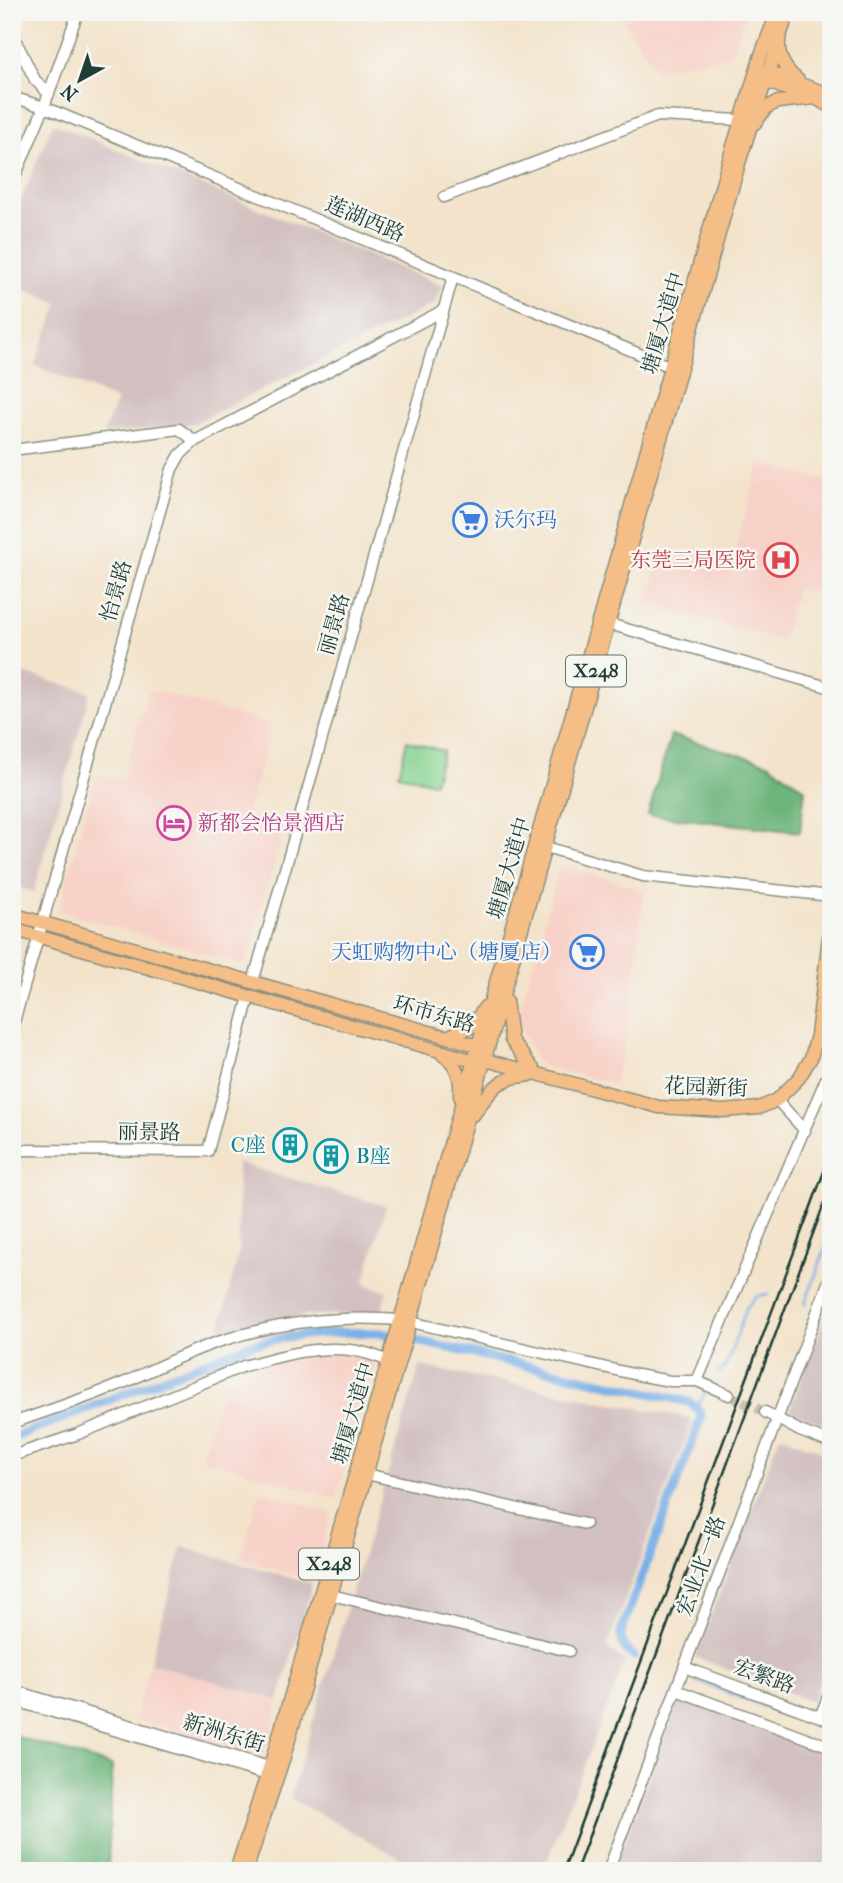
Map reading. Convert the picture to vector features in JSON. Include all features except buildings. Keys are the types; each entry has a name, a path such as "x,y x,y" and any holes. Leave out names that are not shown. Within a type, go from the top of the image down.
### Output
{"main road":[{"name":"塘厦大道中","path":"271,1772 500,991 741,120 777,12"},
{"name":"塘厦大道中","path":"480,1060 479,1046 500,991 546,847 747,135 788,12"},
{"path":"780,35 779,49 782,60 795,78 831,105"},
{"path":"766,76 813,92 831,94"},
{"path":"747,135 767,107 813,92"},
{"name":"环市东路","path":"12,914 479,1046"},
{"name":"花园新街","path":"480,1060 659,1107 723,1111 759,1108 777,1100 799,1079 811,1058 817,1035 831,920"},
{"name":"环市东路","path":"12,929 480,1060"},
{"path":"445,1037 466,1030 476,1023 500,991"},
{"path":"500,991 511,1040 538,1074"},
{"path":"433,1049 450,1060 459,1074 463,1119"},
{"path":"463,1119 497,1084 508,1078 538,1074"},
{"name":"塘厦大道中","path":"271,1772 331,1595 366,1474 393,1356"},
{"name":"X248","path":"236,1871 271,1772"},
{"name":"X248","path":"246,1871 271,1772"}],"street":[{"path":"12,184 49,94 78,12"},
{"path":"12,33 34,80 49,94"},
{"name":"莲湖西路","path":"12,97 44,107 671,367"},
{"path":"443,197 658,116 741,120"},
{"name":"丽景路","path":"253,982 453,277"},
{"name":"怡景路","path":"12,1029 172,469 180,454 195,440 442,311"},
{"path":"12,450 179,429 195,440"},
{"path":"609,624 831,688"},
{"path":"546,847 643,876 831,896"},
{"name":"丽景路","path":"12,1150 208,1151 249,997"},
{"path":"697,1381 831,1068"},
{"path":"777,1100 805,1130"},
{"name":"宏业北一路","path":"608,1871 831,1275"},
{"path":"12,1423 124,1382 219,1341 310,1320 344,1318 404,1325 670,1381 697,1381 729,1395"},
{"path":"12,1456 88,1430 244,1366 332,1349 393,1356"},
{"path":"765,1412 800,1432 831,1443"},
{"path":"366,1474 585,1524"},
{"path":"331,1595 569,1651"},
{"name":"宏繁路","path":"684,1667 826,1719"},
{"path":"826,1719 831,1689"},
{"name":"新洲东街","path":"12,1690 271,1772"},
{"path":"676,1690 831,1747"},
{"name":"新洲东街","path":"12,1700 271,1772"}],"shaded area":[{"path":"617,12 747,12 731,55 656,70"},
{"path":"53,123 443,286 436,303 195,423 103,434 117,400 34,365 59,304 12,284 12,221"},
{"name":"东莞三局医院","path":"760,463 831,482 831,597 797,588 782,641 647,603 662,550 729,569"},
{"path":"12,670 90,692 34,892 12,886"},
{"name":"新都会怡景酒店","path":"148,689 272,725 246,817 284,828 245,965 58,911 96,774 122,781"},
{"name":"天虹购物中心（塘厦店）","path":"560,865 644,890 631,1014 614,1084 540,1065 516,1023"},
{"path":"237,1163 386,1206 364,1284 387,1291 381,1313 309,1315 218,1336 239,1251"},
{"path":"831,1302 831,1427 789,1411"},
{"path":"332,1353 376,1362 336,1498 201,1458 224,1380 272,1364"},
{"path":"420,1366 693,1419 607,1647 625,1661 543,1871 424,1871 290,1798"},
{"path":"780,1435 831,1455 831,1652 812,1702 695,1657"},
{"path":"260,1491 332,1513 311,1584 298,1576 240,1559"},
{"path":"182,1547 312,1584 279,1700 150,1663"},
{"path":"150,1663 279,1700 264,1756 134,1719"},
{"path":"681,1695 831,1753 831,1871 613,1871"}],"green space":[{"path":"671,735 768,763 805,789 800,832 648,815"},
{"path":"407,741 443,751 434,783 399,774"},
{"path":"12,1735 112,1766 108,1871 12,1871"}],"waterway":[{"path":"805,1304 831,1233"},
{"path":"719,1373 726,1366 747,1307 756,1296 768,1294"},
{"path":"12,1438 249,1345 298,1335 331,1333 382,1333 689,1402 700,1411 701,1418 621,1632 624,1646 634,1656"},
{"path":"696,1407 705,1394"},
{"path":"694,1680 831,1731"}],"tunnel":[{"path":"729,1395 765,1412"}],"railway":[{"path":"563,1871 831,1153"},
{"path":"576,1871 831,1185"}],"place":[{"name":"沃尔玛","path":"470,520"},
{"name":"东莞三局医院","path":"781,560"},
{"name":"新都会怡景酒店","path":"174,823"},
{"name":"天虹购物中心（塘厦店）","path":"587,952"},
{"name":"C座","path":"290,1145"},
{"name":"B座","path":"331,1156"}]}
